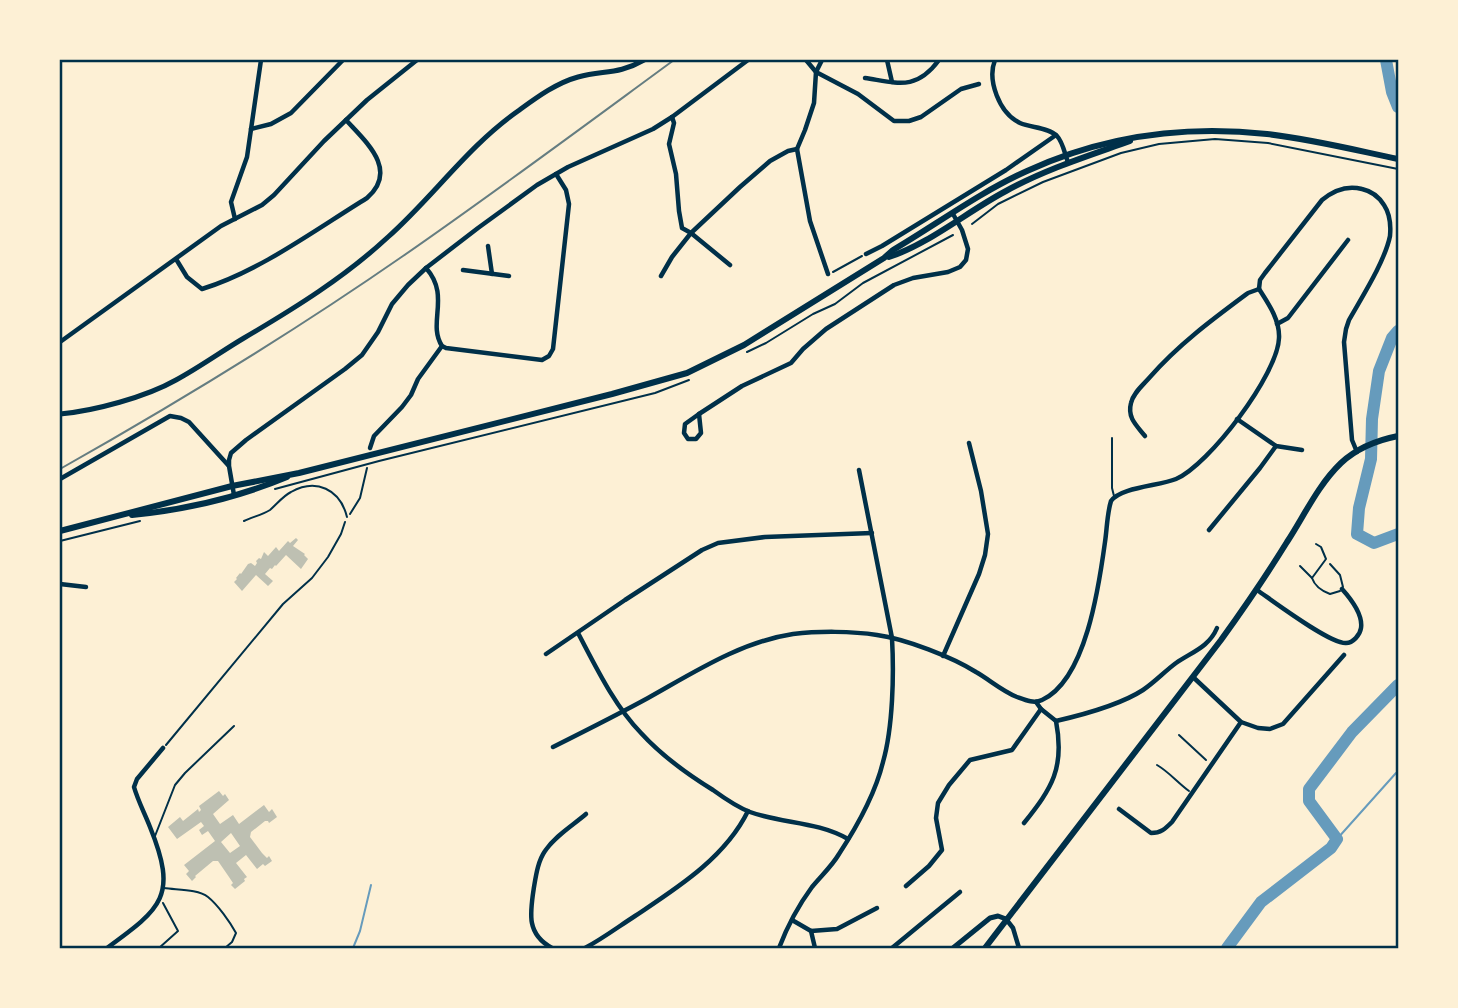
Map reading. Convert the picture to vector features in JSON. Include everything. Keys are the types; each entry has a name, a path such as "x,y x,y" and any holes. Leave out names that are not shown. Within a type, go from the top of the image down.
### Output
{"main road":[{"path":"60,531 232,486 299,473 687,373 744,345 1011,178 1065,155 1107,142 1188,132 1242,132 1290,137 1398,159"},
{"path":"884,258 897,254 957,221 1005,191 1068,162 1139,138"},
{"path":"985,948 1257,590 1320,489 1336,469 1348,457 1372,443 1398,436"},
{"path":"121,516 234,495 299,473"}],"street":[{"path":"235,219 231,202 247,157 261,60"},
{"path":"251,129 271,124 291,113 343,60"},
{"path":"60,342 222,226 262,205 367,100 417,60"},
{"path":"60,414 114,403 178,379 302,303 365,257 402,224 489,134 517,112 564,82 622,70 644,60"},
{"path":"234,495 229,466 231,453 362,355 379,332 392,304 426,268 537,186 581,161 653,129 748,60"},
{"path":"806,60 816,72 858,94 888,118 899,122 921,117 961,89 979,84"},
{"path":"822,60 816,72 814,103 797,149 810,221 828,274"},
{"path":"887,60 892,82"},
{"path":"865,78 904,84 919,79 939,60"},
{"path":"995,60 992,68 995,89 1004,108 1019,122 1056,135 1068,162"},
{"path":"672,117 674,123 669,144 676,174 682,228 730,265"},
{"path":"176,260 194,284 202,289 212,286 250,269 367,198 379,183 380,166 376,154 346,120"},
{"path":"866,254 1006,170 1056,135"},
{"path":"661,276 691,233 770,161 797,149"},
{"path":"426,268 433,275 440,301 437,326 442,346 542,360 549,356 553,349 569,204 566,190 556,174"},
{"path":"554,747 727,655 759,643 815,632 892,638 943,656 975,671 1011,694 1029,701 1036,702 1050,695 1067,677 1087,631 1097,591 1109,508 1114,496 1177,478 1221,440 1251,399 1273,360 1279,338 1277,324 1259,289 1260,280 1322,200 1331,192 1355,187 1367,190 1380,200 1386,207 1390,224 1390,236 1379,264 1349,320 1344,342 1352,440 1357,452"},
{"path":"699,414 701,433 696,439 688,439 684,433 685,424 699,414 742,386 790,363 826,329 894,285 960,267 966,260 968,249 953,214"},
{"path":"1277,324 1288,318 1348,240"},
{"path":"488,246 492,274"},
{"path":"463,271 509,276"},
{"path":"1145,436 1132,421 1130,413 1131,402 1138,390 1188,338 1248,293 1259,289"},
{"path":"370,448 374,436 402,407 442,346"},
{"path":"60,479 170,416 189,422 229,466"},
{"path":"1237,419 1276,446 1302,450"},
{"path":"943,656 978,574 985,555 988,534 969,443"},
{"path":"1209,530 1276,446"},
{"path":"779,948 792,920 812,888 838,856 868,804 884,760 891,701 892,638 859,470"},
{"path":"546,654 692,556 718,543 765,537 872,533"},
{"path":"60,584 86,587"},
{"path":"1257,590 1315,629 1337,641 1347,643 1353,641 1361,628 1350,598 1342,589"},
{"path":"1056,721 1097,709 1144,690 1176,663 1206,645 1217,628"},
{"path":"578,633 623,711 639,732 696,780 748,811 824,828 848,839"},
{"path":"1192,676 1241,722 1270,729 1283,724 1344,655"},
{"path":"1024,823 1044,798 1056,774 1059,734 1056,721 1036,702"},
{"path":"906,886 929,866 942,850 936,818 938,803 949,785 970,760 1012,750 1041,709"},
{"path":"1119,808 1151,833 1159,833 1172,822 1241,722"},
{"path":"107,948 152,912 164,888 163,867 134,787 137,779 163,748"},
{"path":"585,948 656,903 702,868 735,834 748,811"},
{"path":"552,948 537,937 530,916 538,869 547,848 586,814"},
{"path":"892,948 960,892"},
{"path":"792,920 811,931 837,929 877,908"},
{"path":"953,948 990,918 998,916 1012,924 1019,948"},
{"path":"811,931 815,948"}],"lane":[{"path":"1112,438 1114,496"},
{"path":"244,521 268,511 292,492 314,485 333,494 342,504 347,517"},
{"path":"1312,578 1326,559 1321,547 1316,544"},
{"path":"1300,566 1317,587 1331,594 1342,589 1341,578 1330,564"},
{"path":"154,837 176,785 184,773 234,726"},
{"path":"164,888 208,897 236,933 225,948"}],"path":[{"path":"972,224 998,204 1043,181 1121,153 1158,144 1215,139 1268,143 1398,169"},
{"path":"804,319 953,234"},
{"path":"828,274 866,254"},
{"path":"325,475 352,468"},
{"path":"163,748 283,604 312,578 328,557 347,517 360,498 367,468"},
{"path":"60,541 132,523"},
{"path":"1179,735 1212,765"},
{"path":"1157,765 1192,793"},
{"path":"159,900 178,931 159,948"}],"building":[{"path":"296,538 298,540 293,546 308,559 301,569 286,555 265,574 273,581 268,586 256,575 242,591 234,582 248,564 255,566 264,552 268,556 276,547 279,551 288,541 290,543"},
{"path":"219,791 223,796 225,794 229,800 213,814 220,824 233,815 239,824 264,805 269,812 272,809 277,817 269,823 265,821 251,832 250,837 272,861 257,869 246,855 236,863 247,877 235,889 218,861 213,861 192,881 186,874 189,871 184,865 215,841 208,831 202,835 199,830 204,826 201,822 177,839 168,827 180,817 183,821 198,809 199,812 199,806","holes":["231,833 240,846 230,853 221,842"]}],"waterway":[{"path":"1386,60 1392,92 1398,107"},
{"path":"1398,331 1392,338 1379,371 1372,419 1371,459 1359,508 1357,534 1374,543 1398,534"},
{"path":"1227,948 1261,902 1331,848 1337,839 1309,801 1309,789 1352,732 1398,685"},
{"path":"1337,839 1396,773"},
{"path":"353,948 371,885"}],"railway":[{"path":"60,469 234,367 361,285 674,60"}]}
